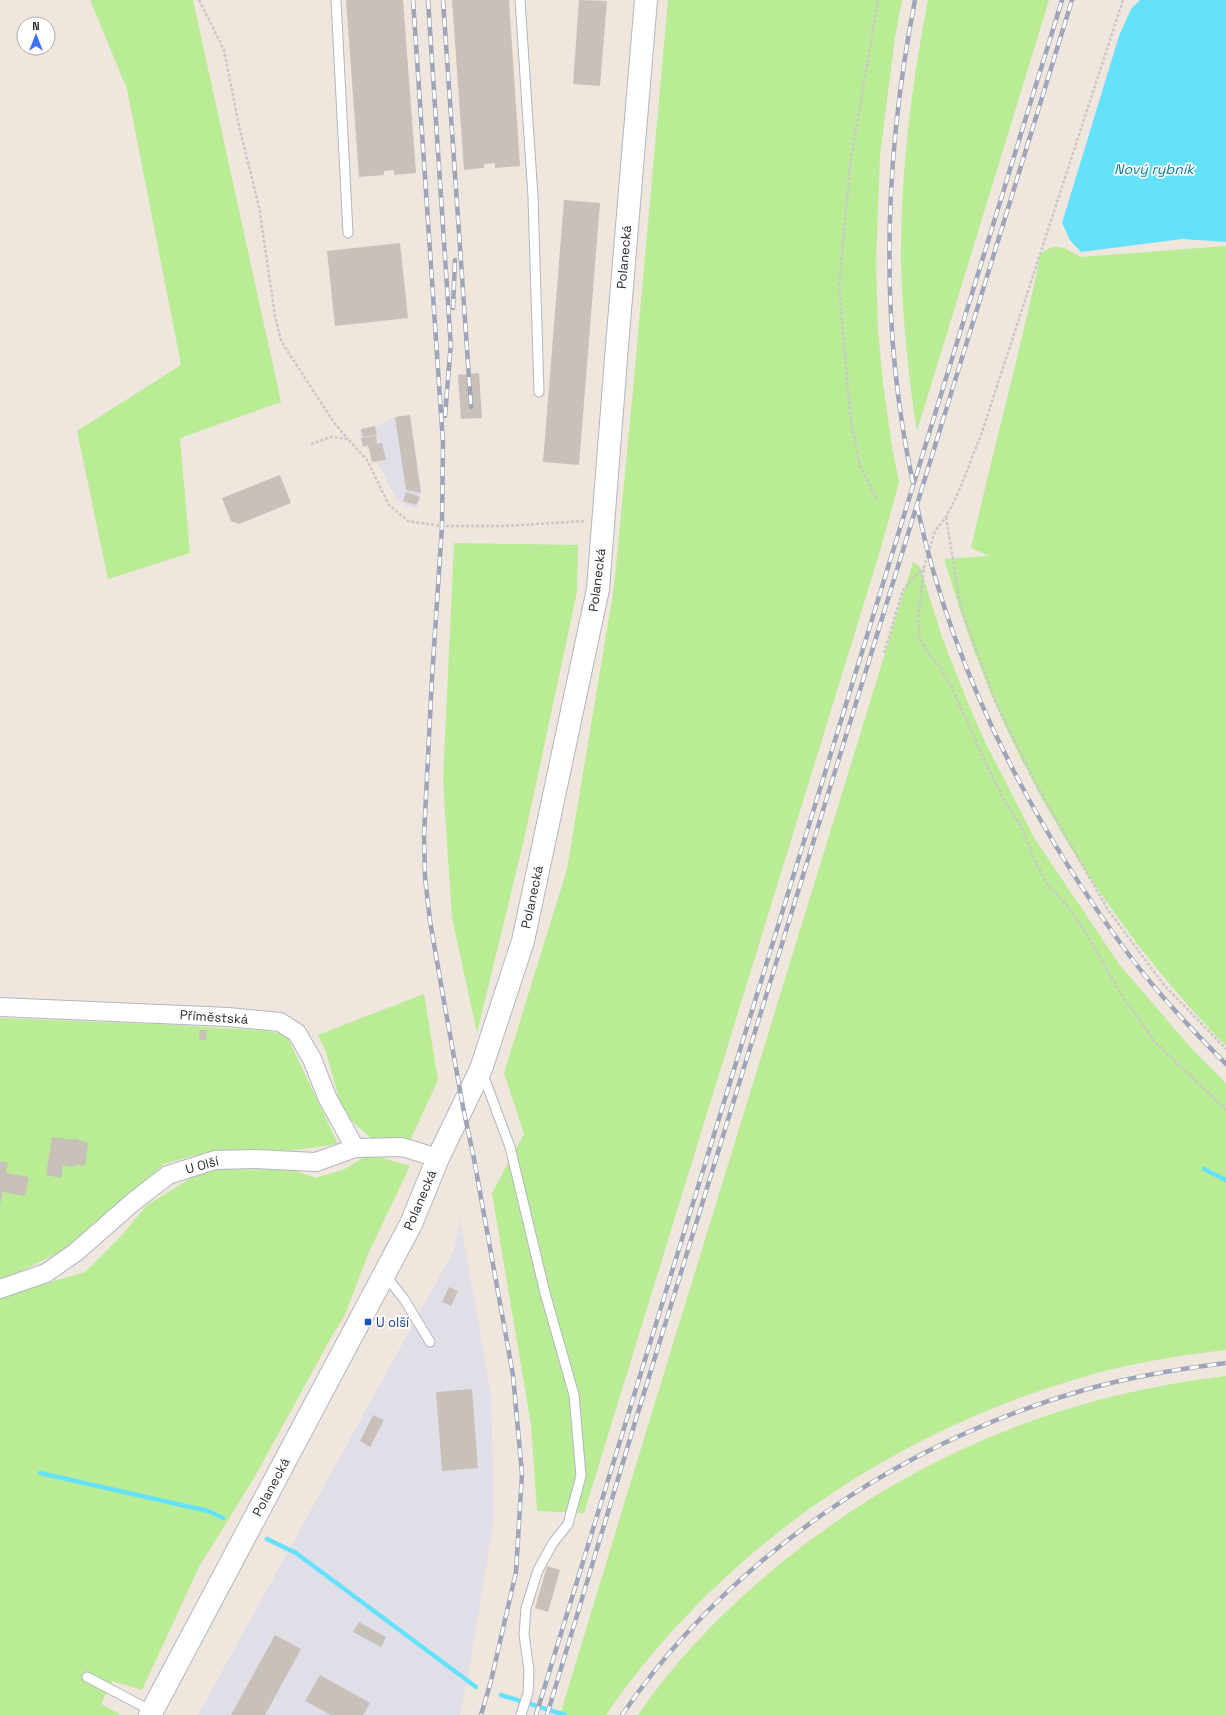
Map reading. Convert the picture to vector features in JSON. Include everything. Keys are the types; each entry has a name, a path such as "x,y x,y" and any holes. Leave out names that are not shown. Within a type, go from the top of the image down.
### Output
{"street":[{"name":"Polanecká","path":"151,1713 411,1224 438,1158 481,1069 523,941 598,589 646,0"},
{"name":"Příměstská","path":"0,1007 228,1017 280,1022 296,1033 312,1059 327,1097 354,1148"},
{"name":"U Olší","path":"0,1288 46,1273 76,1252 168,1175 215,1160 254,1159 316,1162 354,1148 402,1147 438,1158"}],"lane":[{"path":"336,0 348,233"},
{"path":"520,0 533,196 539,392"},
{"path":"481,1069 510,1147 545,1292 574,1395 581,1476 568,1524 553,1543 538,1570 526,1608 524,1635 529,1670 528,1693 522,1712"},
{"path":"384,1274 404,1299 430,1342"},
{"path":"87,1677 151,1713"}],"path":[{"path":"199,0 224,50 239,126 260,207 275,316 281,341 333,421 367,460 389,504 408,521 450,526 504,526 604,520"},
{"path":"878,0 851,158 839,285 850,414 860,466 878,502"},
{"path":"1123,0 982,432 959,491 946,517 935,531 924,567 918,621 920,639 930,656 940,667 951,686 990,772 1021,826 1038,867 1049,887 1066,904 1089,938 1121,994 1155,1042 1226,1110"},
{"path":"311,444 331,437 348,439"},
{"path":"946,517 961,608 995,701 1036,784 1108,910 1164,985 1226,1049"},
{"path":"884,653 903,590 924,567"}],"shaded area":[{"path":"411,416 421,493 418,508 406,506 397,499 377,462 372,464 369,448 363,447 359,430 375,427 396,417"},
{"path":"460,1219 491,1395 494,1517 469,1670 460,1715 198,1715 454,1250"}],"green space":[{"path":"90,0 193,0 281,402 180,438 190,553 108,579 77,431 181,365 127,89"},
{"path":"668,0 902,0 895,37 880,156 876,264 878,329 883,383 892,447 899,482 880,551 584,1513 537,1511 531,1425 492,1193 524,1134 504,1073 567,869 614,587"},
{"path":"928,0 1049,0 917,431 911,390 903,307 901,232 902,199 908,132 916,66"},
{"path":"1226,246 1226,1046 1184,1001 1145,954 1108,904 1074,853 1043,800 1014,745 989,689 967,631 944,559 989,556 971,548 1041,253 1056,247 1066,249 1081,257"},
{"path":"454,543 578,545 577,592 525,835 477,1033 452,918 443,781"},
{"path":"913,562 920,567 943,640 967,701 986,744 1035,839 1119,964 1191,1048 1226,1083 1226,1350 1134,1364 1080,1378 1009,1402 941,1431 876,1466 814,1506 755,1551 701,1601 651,1656 606,1715 560,1715 649,1422"},
{"path":"424,994 438,1080 410,1141 373,1140 343,1113 326,1052 318,1035"},
{"path":"0,1018 176,1025 258,1030 286,1034 338,1144 297,1150 238,1151 192,1156 164,1164 73,1245 10,1277 0,1278"},
{"path":"369,1154 410,1166 369,1252 344,1317 332,1336 254,1478 199,1567 142,1690 113,1681 101,1704 120,1714 119,1715 0,1715 0,1297 85,1272 122,1235 147,1205 206,1169 293,1170 315,1178 345,1169"},
{"path":"1226,1376 1226,1715 638,1715 663,1681 691,1648 721,1616 753,1587 805,1544 859,1506 915,1473 973,1444 1033,1420 1096,1401 1160,1386"}],"water":[{"name":"Nový rybník","path":"1140,0 1226,0 1226,242 1182,239 1081,252 1070,240 1062,223 1119,36 1131,9"}],"building":[{"path":"346,0 403,0 416,173 394,175 394,170 384,171 384,175 359,177"},
{"path":"452,0 509,0 520,166 495,168 495,163 484,164 484,168 464,170"},
{"path":"579,0 607,1 600,86 573,84"},
{"path":"564,200 600,203 579,465 543,462"},
{"path":"400,243 408,318 335,326 327,251"},
{"path":"479,373 482,418 461,419 458,375"},
{"path":"410,415 421,493 406,490 395,417"},
{"path":"375,426 377,435 363,437 361,429"},
{"path":"376,436 377,444 382,443 386,460 372,462 368,445 363,447 361,438"},
{"path":"280,475 291,503 239,524 231,521 222,498"},
{"path":"406,492 420,497 416,505 403,501"},
{"path":"200,1030 207,1030 206,1040 199,1040"},
{"path":"52,1137 73,1140 73,1138 88,1143 85,1166 76,1164 75,1167 63,1165 61,1178 46,1175"},
{"path":"0,1161 8,1163 6,1173 29,1177 25,1196 3,1192 0,1204"},
{"path":"449,1287 458,1291 451,1306 442,1302"},
{"path":"472,1389 478,1468 442,1471 436,1392"},
{"path":"373,1415 384,1420 370,1447 360,1441"},
{"path":"547,1566 560,1570 548,1612 535,1608"},
{"path":"359,1622 386,1637 381,1647 353,1632"},
{"path":"275,1635 301,1649 265,1715 231,1715"},
{"path":"320,1675 370,1703 363,1715 331,1715 305,1701"}],"waterway":[{"path":"1204,1169 1226,1180"},
{"path":"40,1473 208,1511 223,1518"},
{"path":"267,1539 296,1553 476,1687"},
{"path":"501,1695 565,1715"}],"railway":[{"path":"413,0 443,443 442,526 424,836 425,877 430,921 443,996 513,1375 522,1474 516,1572 491,1681 481,1715"},
{"path":"428,0 451,348"},
{"path":"443,0 471,407"},
{"path":"913,483 902,423 895,363 891,302 890,242 892,181 897,120 915,0"},
{"path":"536,1715 1062,0"},
{"path":"547,1715 636,1419 1072,0"},
{"path":"453,308 455,260"},
{"path":"445,416 451,342"},
{"path":"917,506 932,567 951,627 999,742 1028,798 1059,852 1129,955 1176,1011 1226,1064"},
{"path":"622,1715 665,1658 714,1605 767,1556 825,1513 886,1474 950,1440 1016,1412 1084,1390 1119,1381 1226,1363"}],"place":[{"name":"U olší","path":"368,1322"}]}
